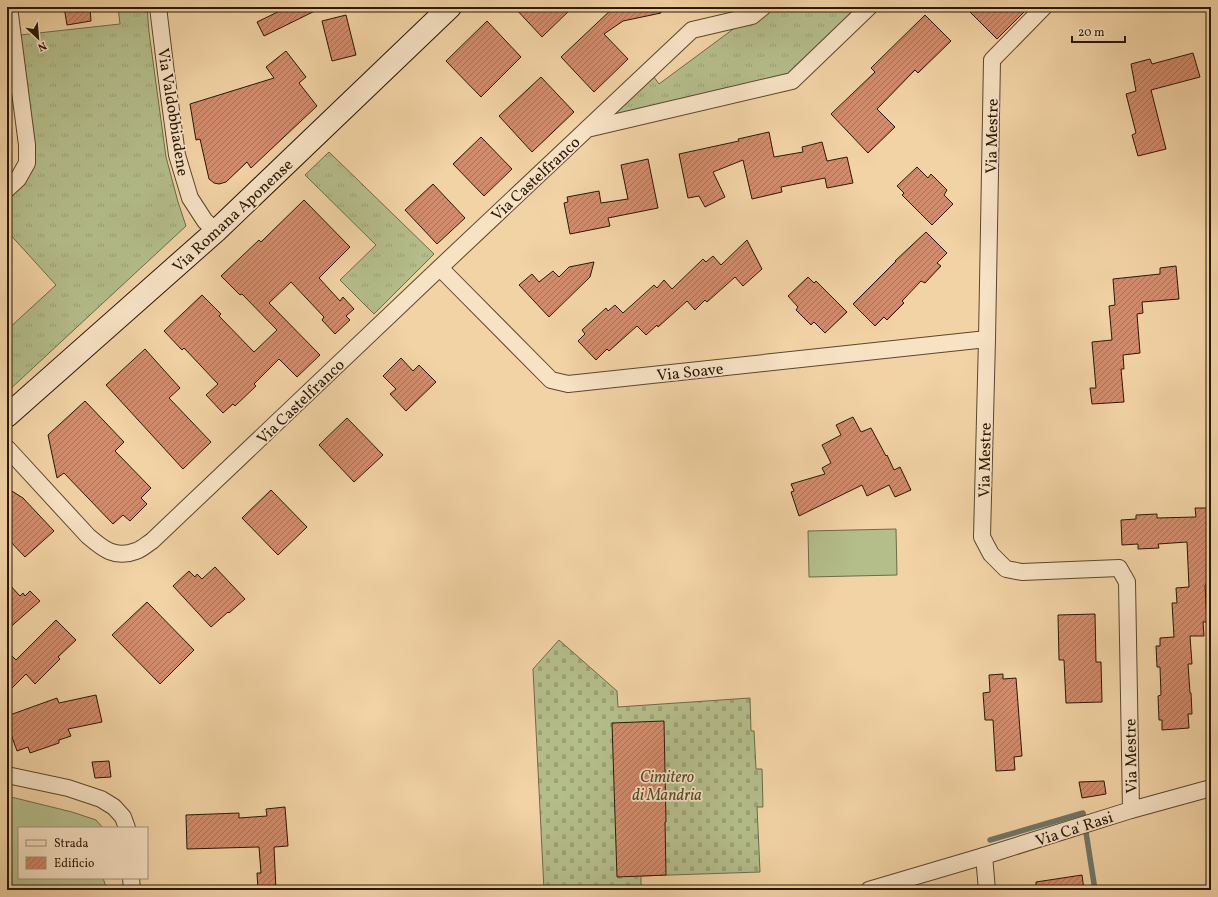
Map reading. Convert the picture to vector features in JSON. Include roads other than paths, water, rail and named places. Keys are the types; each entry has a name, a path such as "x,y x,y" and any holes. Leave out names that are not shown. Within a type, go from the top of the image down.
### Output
{"street":[{"path":"7,189 18,179 27,163 27,145 9,7"},
{"name":"Via Valdobbiadene","path":"158,7 177,156 190,198 206,221 216,231"},
{"name":"Via Romana Aponense","path":"7,416 216,231 450,7"},
{"name":"Via Castelfranco","path":"7,448 88,536 102,548 119,554 137,551 152,541 692,30 752,16 763,7"},
{"name":"Via Castelfranco","path":"587,129 792,81 869,7"},
{"name":"Via Mestre","path":"1044,7 992,60 982,537 991,554 1006,569 1022,572 1119,568 1127,582 1132,810"},
{"name":"Via Soave","path":"440,268 551,380 568,384 987,339"},
{"path":"7,775 68,788 100,799 114,806 123,817 127,827"},
{"name":"Via Ca' Rasi","path":"869,890 1132,810 1211,788"},
{"path":"984,856 987,890"},
{"path":"131,879 132,890"}],"waterway":[{"path":"990,840 1083,813 1095,890"}],"park label":[{"name":"Cimitero di Mandria","path":"667,785"}]}
